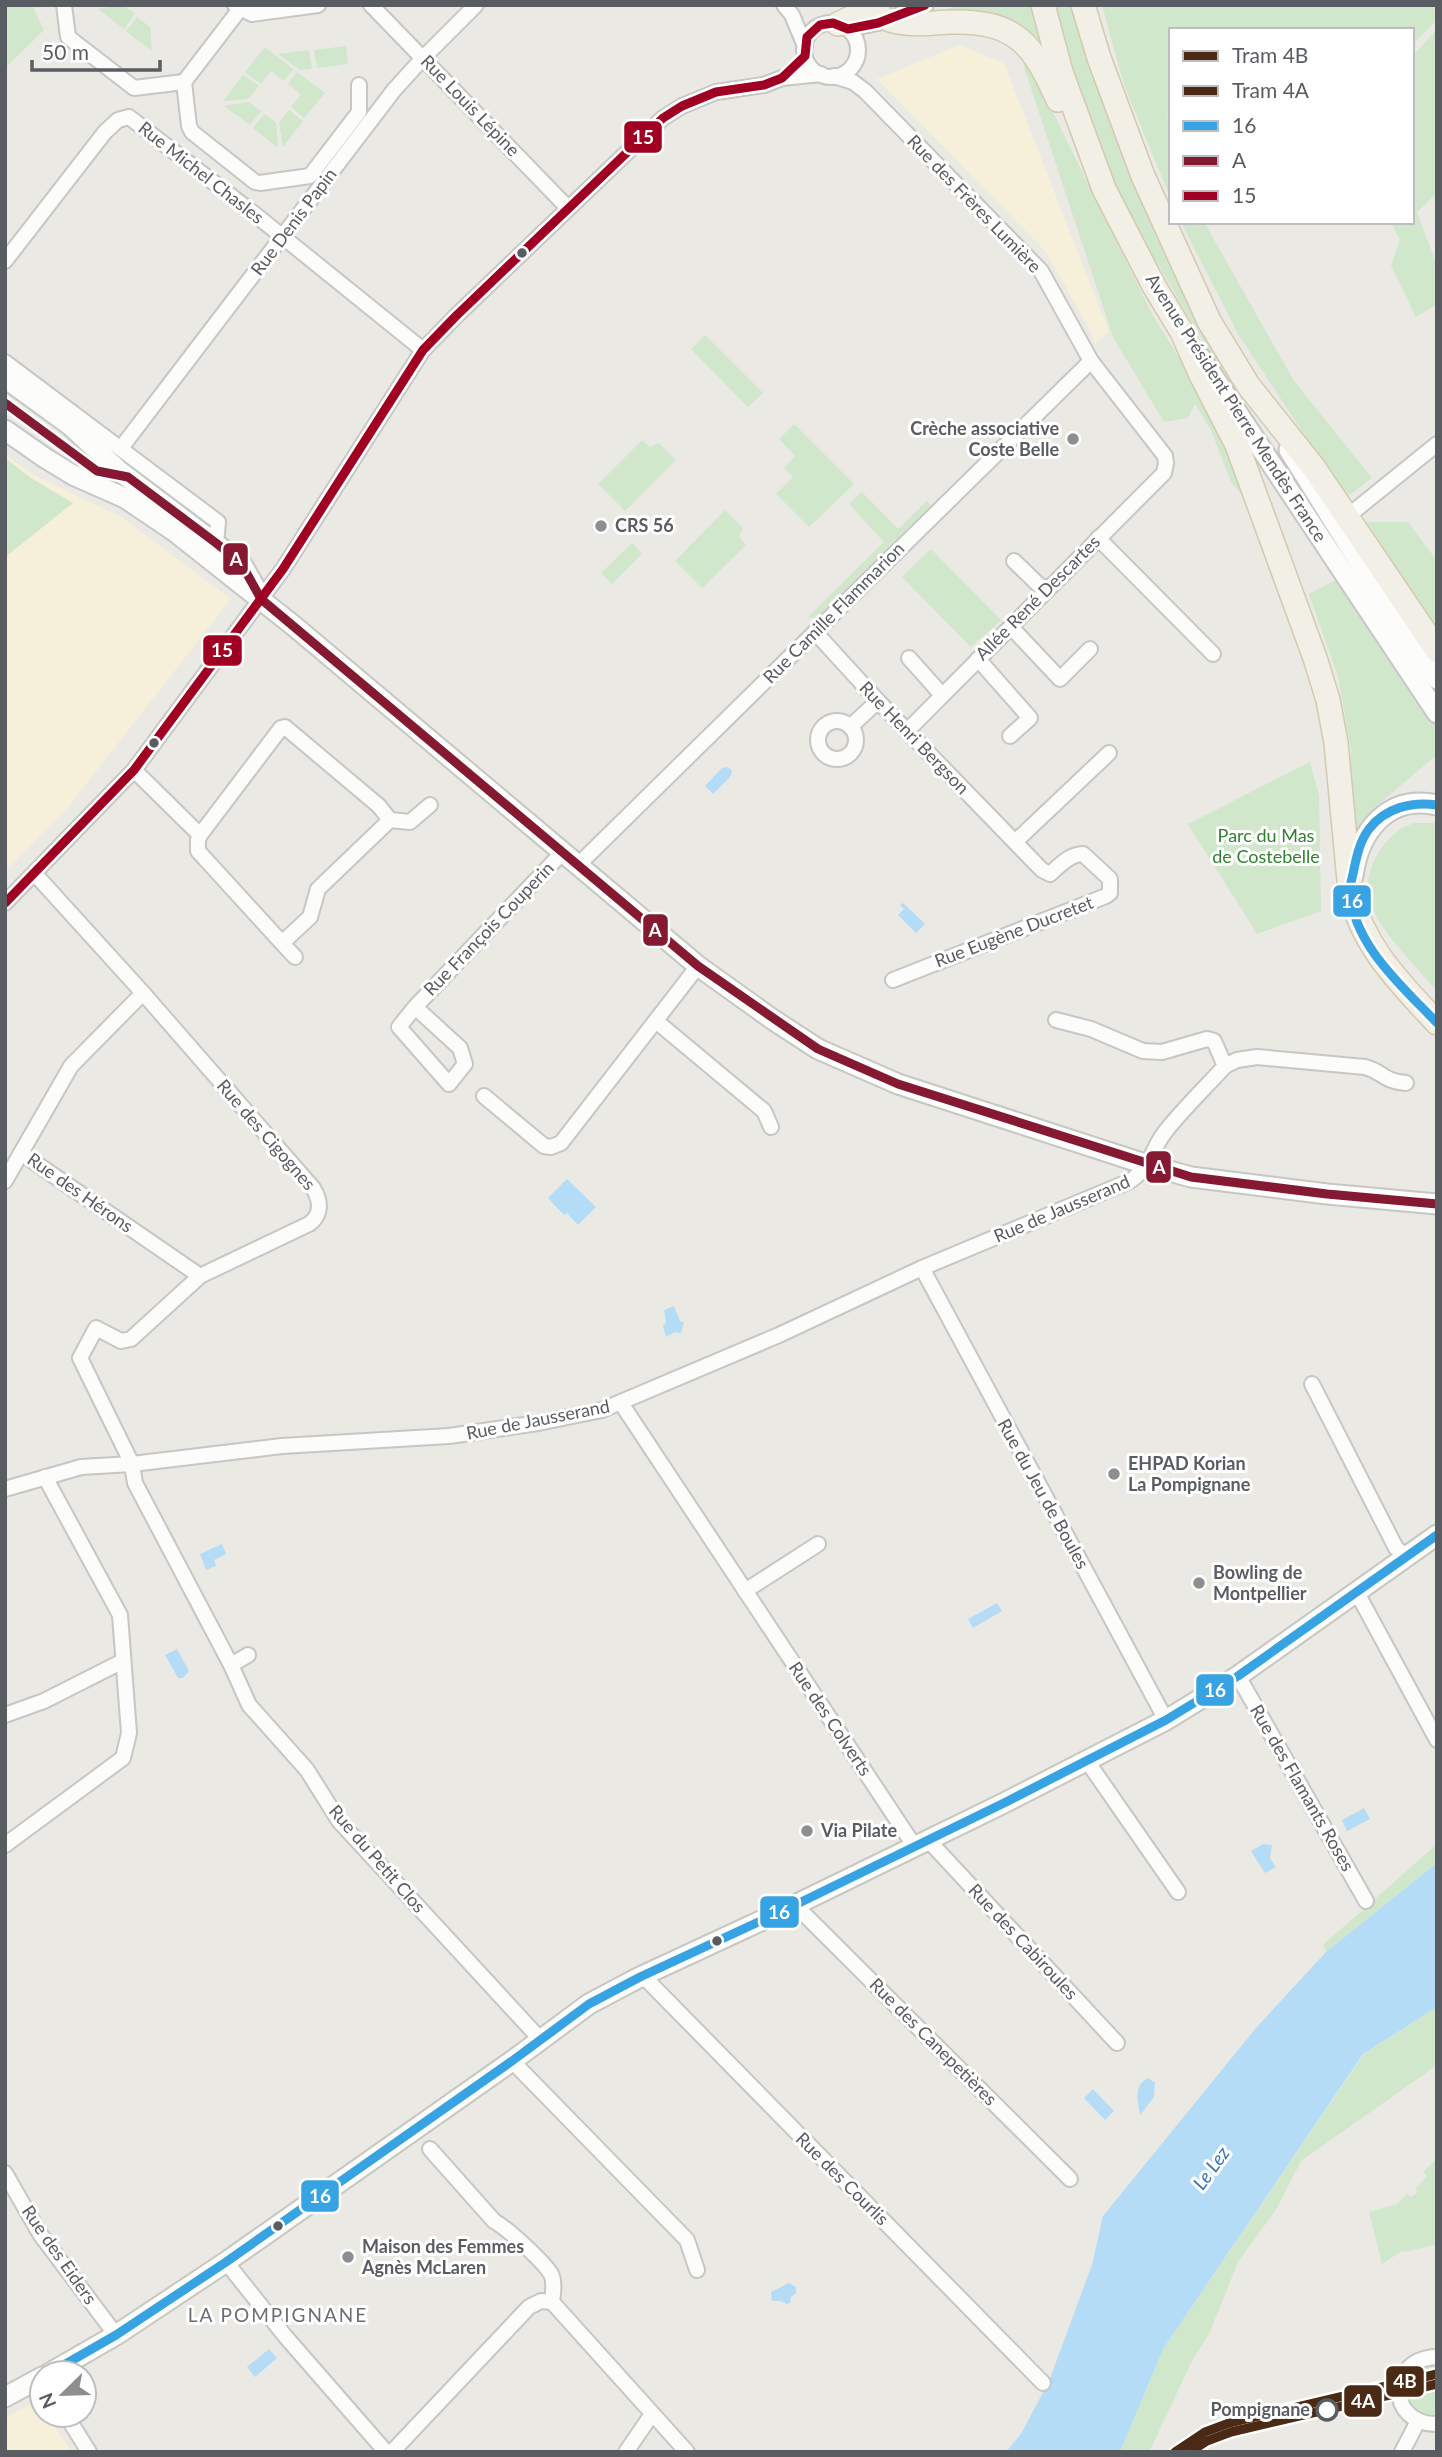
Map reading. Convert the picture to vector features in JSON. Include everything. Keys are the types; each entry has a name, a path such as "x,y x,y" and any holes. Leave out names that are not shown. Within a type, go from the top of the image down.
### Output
{"main road":[{"name":"Avenue Président Pierre Mendès France","path":"1043,5 1061,72 1104,189 1149,277 1182,332 1437,713"},
{"name":"Avenue Président Pierre Mendès France","path":"1083,5 1099,58 1148,189 1209,321 1363,568 1437,679"},
{"path":"838,25 882,16 904,24 970,22 991,26 1020,40 1033,51 1040,62 1077,144 1104,189"},
{"path":"1182,332 1237,445 1328,699 1336,743 1350,891 1361,927 1388,969 1437,1024"},
{"path":"5,378 71,426 123,457 216,543 242,563 261,599"},
{"path":"1248,385 1314,468 1437,650"},
{"path":"5,430 73,475 125,498 174,531 261,599 698,967 818,1049 898,1084 1148,1166 1191,1177 1437,1205"},
{"path":"1350,891 1356,857 1366,832 1376,821 1401,807 1415,803 1437,805"},
{"path":"74,2359 116,2335 226,2262 589,2004 640,1977 921,1844 1166,1720 1238,1676 1437,1535"},
{"path":"5,2397 28,2385"}],"street":[{"path":"64,5 68,37 134,88 184,82"},
{"path":"318,5 252,14 238,7 184,82 192,132 255,182 310,176 359,112 359,85"},
{"name":"Rue Louis Lépine","path":"371,5 568,208"},
{"name":"Rue Denis Papin","path":"123,457 282,237 394,90 476,5"},
{"path":"5,903 134,770 290,559 424,350 568,208 663,118 682,106 716,92 764,85 782,78 842,74 853,65 864,37 882,16 926,5"},
{"path":"788,10 838,25 856,41 858,48"},
{"path":"788,10 808,64 827,75"},
{"path":"782,78 805,51 812,30 838,25"},
{"name":"Rue des Frères Lumière","path":"853,65 865,91"},
{"name":"Rue des Frères Lumière","path":"827,75 853,82 865,91 1041,271 1091,361 1158,446 1166,463"},
{"name":"Rue Michel Chasles","path":"5,261 104,132 122,117 129,117 424,350"},
{"name":"Rue Camille Flammarion","path":"571,859 815,632 1091,361"},
{"path":"5,362 123,457"},
{"path":"1348,516 1437,444"},
{"name":"Allée René Descartes","path":"907,731 1164,473 1166,463"},
{"path":"1098,538 1213,654"},
{"path":"1014,561 1045,592"},
{"path":"1011,626 1060,679 1090,649"},
{"name":"Rue Henri Bergson","path":"815,632 1034,862"},
{"path":"909,658 942,695"},
{"path":"978,659 1030,718 1010,736"},
{"path":"850,727 878,701"},
{"path":"295,957 198,851 200,835 281,728 285,727 379,806 390,820 410,822 430,805"},
{"path":"1015,842 1109,753"},
{"path":"134,770 200,835"},
{"path":"282,943 310,917 318,889 390,820"},
{"name":"Rue Eugène Ducretet","path":"893,980 1110,893 1110,879 1083,854 1065,862 1050,874 1034,862"},
{"name":"Rue François Couperin","path":"415,1007 460,1048 465,1064 449,1084 399,1027 415,1007 571,859"},
{"name":"Rue des Cigognes","path":"35,874 143,993 318,1196 319,1212 314,1220 200,1276 131,1339 121,1341 96,1328 80,1358 132,1464"},
{"path":"484,1096 544,1146 551,1147 561,1143 698,967"},
{"name":"Rue des Hérons","path":"143,993 71,1066 21,1153 200,1276"},
{"path":"1056,1020 1091,1028 1143,1051 1162,1052 1207,1039 1214,1041 1225,1066"},
{"path":"656,1021 764,1111 771,1127"},
{"path":"1148,1166 1165,1132 1225,1066 1237,1060 1257,1056 1365,1067 1390,1082 1406,1083"},
{"path":"5,1181 21,1153"},
{"name":"Rue de Jausserand","path":"9,1483 46,1477 80,1467 132,1464 282,1446 449,1436 602,1410 779,1335 922,1268 1114,1189 1130,1181 1148,1166"},
{"name":"Rue du Jeu de Boules","path":"922,1268 1166,1720"},
{"path":"1312,1384 1396,1548 1406,1557"},
{"name":"Rue des Colverts","path":"621,1404 745,1591 921,1844"},
{"name":"Rue du Petit Clos","path":"132,1464 135,1483 231,1665 249,1705 307,1770 339,1821 541,2040"},
{"path":"5,1845 124,1758 130,1733 120,1615 46,1477"},
{"path":"745,1591 818,1544"},
{"path":"1356,1591 1437,1740"},
{"path":"231,1665 248,1655"},
{"path":"5,1715 44,1702 123,1661"},
{"name":"Rue des Flamants Roses","path":"1238,1676 1366,1901"},
{"path":"1087,1761 1178,1892"},
{"name":"Rue des Cabiroules","path":"921,1844 1118,2043"},
{"name":"Rue des Canepetières","path":"795,1905 1070,2179"},
{"name":"Rue des Courlis","path":"640,1977 649,1982 1043,2383"},
{"path":"512,2061 687,2240 697,2270"},
{"path":"429,2149 494,2221 507,2228 552,2275 552,2302"},
{"name":"Rue des Eiders","path":"5,2172 40,2234 116,2335"},
{"path":"226,2262 285,2336 386,2452"},
{"path":"392,2452 529,2307 541,2301 552,2302 687,2452"},
{"path":"1437,2357 1428,2357 1411,2365 1404,2372 1399,2384 1402,2405 1409,2415 1418,2421 1437,2424"},
{"path":"626,2452 652,2414"},
{"path":"1402,2452 1418,2421"},
{"path":"75,2429 89,2452"}],"shaded area":[{"path":"959,45 1004,63 1109,332 1095,344 1091,332 1046,252 877,79"},
{"path":"5,454 32,474 123,518 231,599 69,806 5,872"},
{"path":"28,2406 28,2429 56,2429 72,2452 5,2452 5,2418"}],"green space":[{"path":"5,5 32,5 44,30 5,68"},
{"path":"123,5 135,14 124,29 98,9"},
{"path":"960,5 1031,5 1040,40 1034,43 932,14"},
{"path":"1053,5 1074,5 1223,365 1219,368 1130,217 1092,133"},
{"path":"1102,5 1437,5 1437,20 1414,43 1414,28 1169,28 1169,118 1165,110 1169,121 1169,194 1124,85"},
{"path":"137,17 150,27 152,51 126,31"},
{"path":"1437,29 1437,193 1417,212 1437,266 1437,304 1416,317 1391,265 1400,240 1392,224 1414,224 1414,55"},
{"path":"346,46 348,64 317,68 314,50"},
{"path":"265,47 293,69 284,81 271,71 261,84 245,72"},
{"path":"309,50 312,69 300,70 278,54"},
{"path":"1023,64 1034,74 1153,316 1202,394 1224,438 1248,502 1231,482 1211,430 1195,404 1188,418 1164,422 1113,337"},
{"path":"297,72 325,93 304,118 291,107 301,94 288,84"},
{"path":"243,75 259,86 248,99 223,101"},
{"path":"249,102 261,111 250,125 224,106"},
{"path":"289,110 303,121 283,147 279,123"},
{"path":"264,114 276,122 278,148 253,128"},
{"path":"1182,224 1205,224 1294,381 1372,478 1351,494 1343,493 1238,334"},
{"path":"705,335 763,393 748,407 691,349"},
{"path":"794,424 854,484 809,527 776,494 793,477 784,468 795,456 779,439"},
{"path":"642,440 650,447 659,443 676,460 625,511 598,484"},
{"path":"5,458 31,478 73,503 5,557"},
{"path":"862,492 898,529 927,501 931,505 816,618 808,617 884,542 849,504"},
{"path":"725,510 743,528 739,537 746,545 702,588 675,561"},
{"path":"1367,522 1408,522 1437,561 1437,633"},
{"path":"632,543 642,554 612,584 601,573"},
{"path":"931,549 1001,620 971,647 902,577"},
{"path":"1338,579 1437,729 1437,759 1433,758 1374,808 1349,853 1351,750 1338,676 1309,594"},
{"name":"Parc du Mas de Costebelle","path":"1310,762 1319,796 1321,911 1257,934 1188,824"},
{"path":"1414,823 1437,823 1437,991 1381,924 1369,900 1367,889 1373,864 1385,843 1403,828"},
{"path":"1437,1844 1437,1863 1326,1952 1323,1945"},
{"path":"1437,2007 1437,2065 1301,2161 1277,2208 1238,2262 1209,2334 1192,2361 1149,2452 1120,2452 1163,2349 1364,2054"},
{"path":"1437,2158 1437,2244 1405,2252 1403,2250 1382,2264 1369,2212 1397,2204 1407,2194 1411,2197 1418,2192 1415,2189 1427,2176 1423,2172"},
{"path":"1431,2366 1437,2366 1437,2415 1425,2414 1416,2409 1408,2394 1412,2377"}],"water":[{"path":"728,767 732,771 730,777 713,794 705,786 722,768"},
{"path":"903,903 925,924 916,933 898,915 904,909 900,905"},
{"path":"567,1179 596,1207 578,1225 548,1198"},
{"path":"674,1306 680,1321 684,1323 681,1333 675,1332 666,1337 663,1326 666,1322 664,1310"},
{"path":"222,1544 226,1554 214,1560 216,1566 206,1570 200,1554"},
{"path":"997,1603 1002,1611 973,1628 968,1619"},
{"path":"177,1649 189,1671 183,1678 178,1678 165,1655"},
{"path":"1364,1808 1370,1819 1347,1831 1342,1820"},
{"path":"1263,1844 1272,1845 1270,1858 1276,1867 1265,1873 1251,1851"},
{"name":"Le Lez","path":"1437,1863 1437,2007 1363,2054 1163,2349 1120,2452 1006,2452 1021,2434 1049,2381 1092,2265 1103,2216 1256,2028 1326,1952"},
{"path":"1148,2078 1155,2083 1154,2097 1140,2115 1138,2089"},
{"path":"1093,2089 1114,2111 1105,2120 1084,2098"},
{"path":"789,2283 796,2287 796,2293 790,2298 791,2302 787,2304 772,2301 771,2292"},
{"path":"269,2349 277,2358 255,2377 247,2367"}],"tram line":[{"name":"4B","path":"1175,2452 1205,2432 1229,2423 1437,2374"},
{"name":"4A","path":"1190,2452 1207,2441 1231,2432 1437,2384"}],"transit line":[{"name":"15","path":"5,903 134,770 283,569 423,350 456,316 663,118 682,106 716,92 764,85 782,78 805,56 807,37 820,25 833,23 848,29 878,23 925,5"},
{"name":"A","path":"5,403 97,471 128,477 216,543 241,563 261,599 698,966 818,1049 898,1084 1191,1177 1437,1204"},
{"name":"16","path":"1437,805 1409,805 1391,811 1375,822 1361,843 1350,890 1353,910 1369,946 1395,979 1437,1023"},
{"name":"16","path":"74,2359 116,2335 226,2262 589,2004 1004,1803 1166,1720 1238,1676 1437,1535"}],"place":[{"name":"Crèche associative Coste Belle","path":"1073,439"},
{"name":"CRS 56","path":"601,526"},
{"name":"EHPAD Korian La Pompignane","path":"1114,1474"},
{"name":"Bowling de Montpellier","path":"1199,1583"},
{"name":"Via Pilate","path":"807,1831"},
{"name":"Maison des Femmes Agnès McLaren","path":"348,2257"},
{"name":"Pompignane","path":"1327,2410"}],"district":[{"name":"LA POMPIGNANE","path":"278,2315"}]}
